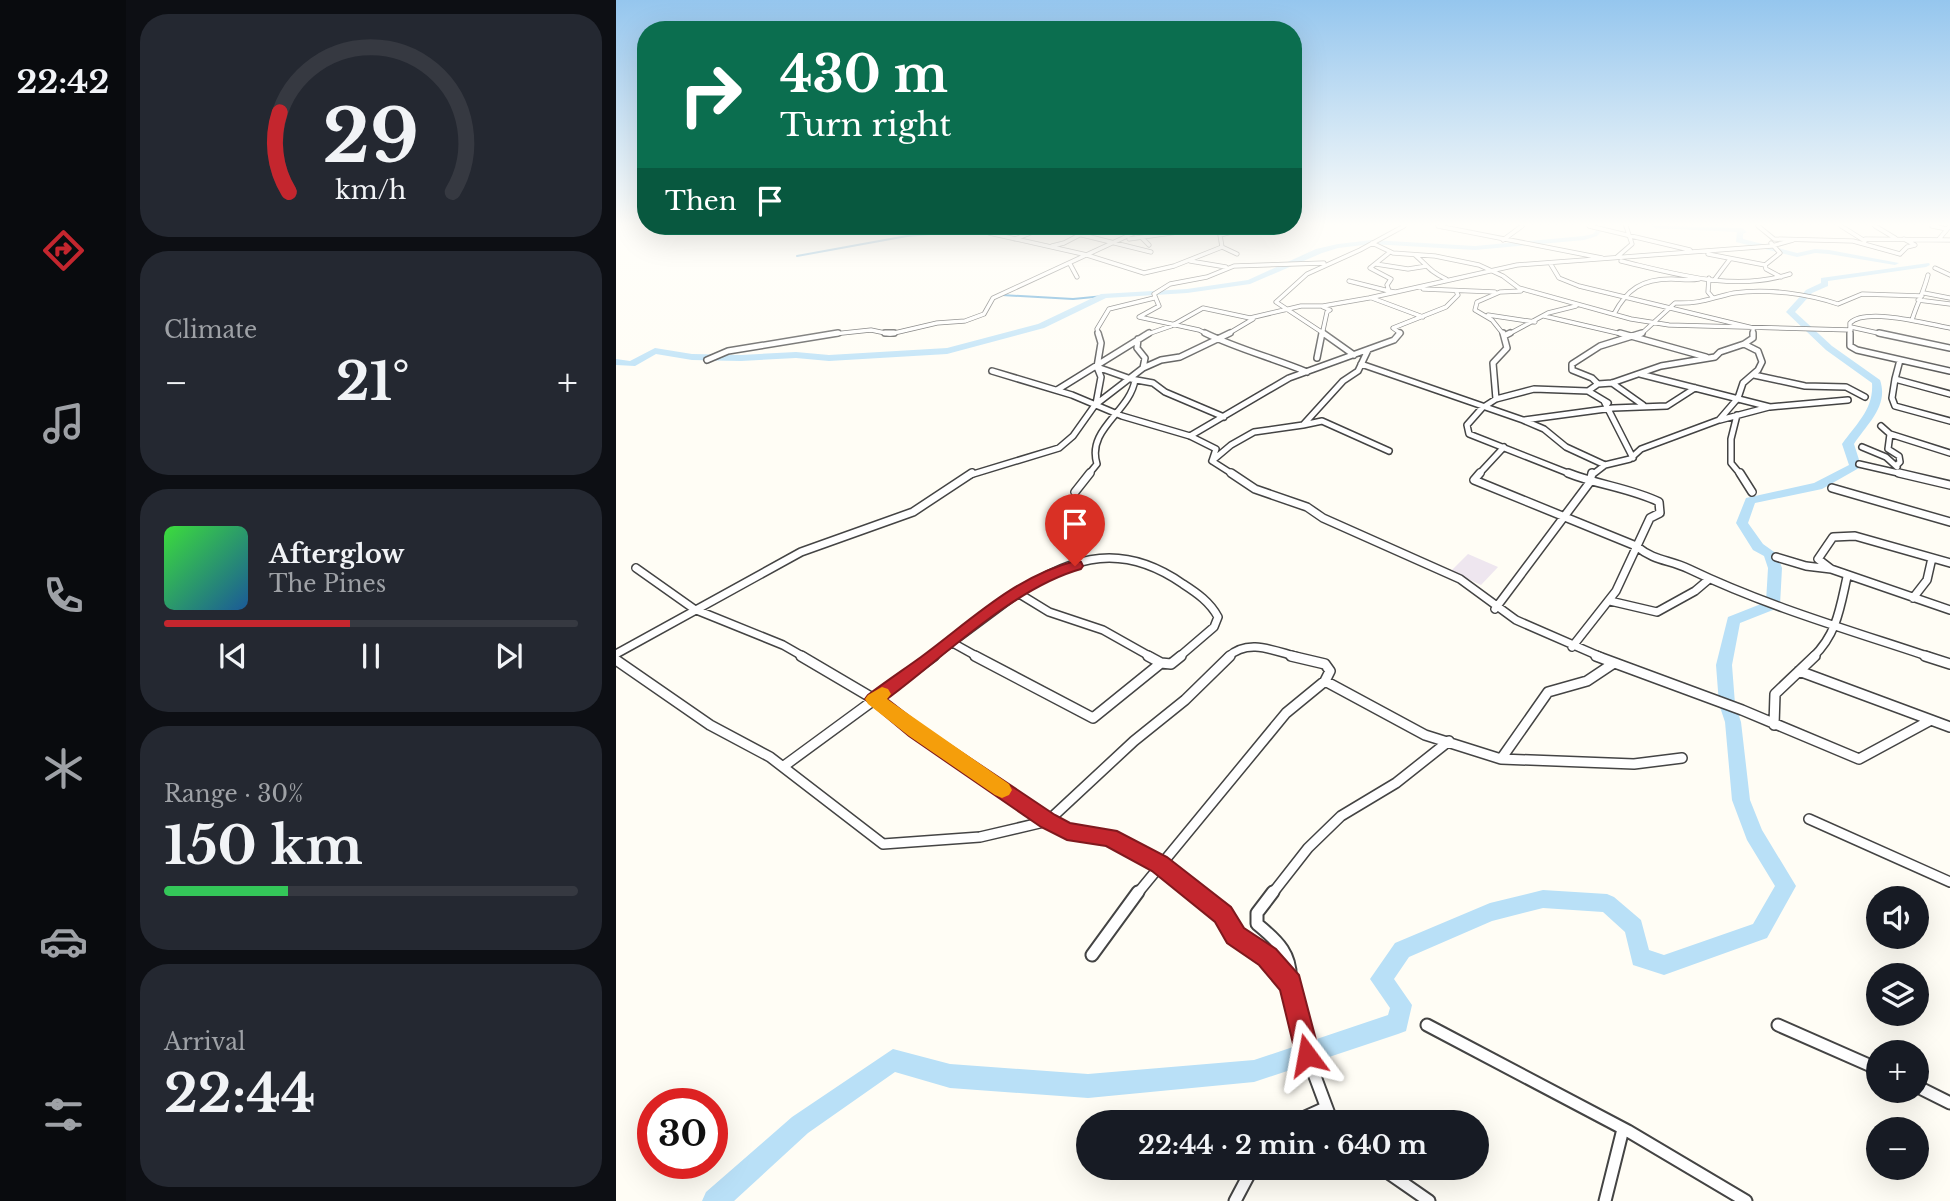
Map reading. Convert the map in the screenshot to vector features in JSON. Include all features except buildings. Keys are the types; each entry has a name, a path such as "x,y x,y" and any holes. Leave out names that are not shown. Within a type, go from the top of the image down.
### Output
{"street":[{"path":"707,360 727,351 783,344 827,334 871,330 890,334 937,323 965,321 984,314 993,299 999,295 1029,282"},
{"path":"1173,282 1154,293 1159,306 1139,317 1199,330 1234,347 1262,354 1307,372"},
{"path":"1170,284 1180,282"},
{"path":"1292,282 1276,302 1289,315 1342,344 1354,355"},
{"path":"1354,282 1396,292"},
{"path":"1389,282 1387,285 1390,290"},
{"path":"1057,390 1138,339 1171,326 1203,308 1250,318 1285,309 1369,298 1435,282"},
{"path":"1190,436 1271,387 1369,350 1398,336 1399,331 1393,328 1446,307 1458,295 1456,290 1441,282"},
{"path":"1509,282 1525,290 1580,306 1686,327 1851,328 1950,348"},
{"path":"1572,282 1623,298 1752,328"},
{"path":"1614,314 1631,289 1655,282"},
{"path":"1711,282 1708,292 1713,298"},
{"path":"1912,320 1926,282"},
{"path":"1412,289 1500,292 1525,290"},
{"path":"1500,292 1477,302 1475,310 1488,315 1535,322"},
{"path":"1598,384 1592,378 1572,370 1572,364 1601,346 1642,335 1670,311 1675,303 1697,304 1736,293 1807,294 1838,304 1858,295 1877,293 1950,298"},
{"path":"1921,297 1950,304"},
{"path":"1096,405 1101,377 1097,367 1101,343 1097,329 1110,309 1154,298"},
{"path":"1369,298 1424,317"},
{"path":"1317,358 1326,312 1330,310 1323,306"},
{"path":"1506,335 1562,308 1580,306"},
{"path":"1488,315 1506,335 1507,348 1493,363 1496,399"},
{"path":"1544,316 1707,357"},
{"path":"1950,328 1884,316 1862,317 1851,320 1850,346 1857,350 1950,371"},
{"path":"616,654 801,552 913,512 973,473 1059,448 1073,436 1096,405 1133,379 1143,368 1180,356 1218,339 1244,326 1253,319 1250,318"},
{"path":"1587,391 1598,384 1612,383 1661,366 1707,357 1744,344 1752,338 1752,328"},
{"path":"1138,339 1137,348 1145,358 1143,368"},
{"path":"1719,420 1738,398 1743,383 1754,375 1761,365 1758,351 1744,344"},
{"path":"1303,425 1343,381 1358,371 1369,350"},
{"path":"1900,360 1892,398 1895,406 1950,421"},
{"path":"1361,364 1544,429 1566,447 1605,465"},
{"path":"1097,367 1153,383 1165,392 1224,416"},
{"path":"992,371 1057,390 1115,413 1190,436 1216,449 1212,461"},
{"path":"1639,374 1770,407"},
{"path":"1754,375 1805,386 1846,387 1865,397"},
{"path":"1075,492 1097,464 1094,459 1096,441 1115,413 1132,395 1133,379"},
{"path":"1895,379 1950,394"},
{"path":"1612,383 1644,405"},
{"path":"1523,421 1619,407 1675,404 1695,387"},
{"path":"1572,647 1610,601 1650,518 1660,513 1658,502 1643,494 1590,482 1469,434 1467,425 1482,408 1496,399 1534,389 1587,391 1619,407"},
{"path":"1495,609 1590,482 1592,473 1605,465 1633,458 1641,449 1737,415 1770,407 1848,400"},
{"path":"1604,401 1616,427 1629,442 1633,458"},
{"path":"1737,415 1731,439 1731,463 1749,484 1752,492"},
{"path":"1212,461 1254,432 1322,421 1389,450"},
{"path":"1881,426 1890,434 1950,453"},
{"path":"1890,434 1888,449 1899,456 1900,462 1896,466"},
{"path":"1504,447 1474,480 1636,546 1651,558 1687,568 1708,580 1799,615 1837,625 1950,664"},
{"path":"1862,447 1886,457 1903,472"},
{"path":"1212,461 1255,489 1307,507 1323,518 1460,579 1495,609 1572,647 1736,708 1859,758 1931,720"},
{"path":"1859,464 1950,485"},
{"path":"1832,488 1950,522"},
{"path":"1832,569 1818,559 1833,537 1841,535 1855,536 1950,563"},
{"path":"1776,557 1806,566 1832,569 1950,610"},
{"path":"784,766 951,642 996,605 1017,592 1058,570 1092,561 1120,558 1145,562 1195,593 1214,609 1218,617 1214,627 1171,664 1161,663 1103,630 1049,612 1017,592"},
{"path":"1913,598 1921,590 1933,564 1932,558"},
{"path":"636,568 695,609 783,645 874,699 915,731 1048,821 1067,831 1109,838 1160,864 1223,915 1235,935 1267,957 1290,984 1307,1055 1325,1108 1321,1110"},
{"path":"1774,724 1775,694 1826,645 1837,625 1847,577"},
{"path":"1610,601 1657,612 1695,591 1708,580"},
{"path":"951,642 1025,684 1093,718 1161,663"},
{"path":"616,660 695,716 784,766 883,844 980,837 1048,821 1134,741 1185,700 1238,648 1252,646 1325,664 1330,671 1325,681 1286,713 1160,864 1092,956"},
{"path":"1501,759 1548,692 1587,681 1614,663"},
{"path":"1799,671 1950,727"},
{"path":"1325,681 1425,735 1501,759 1634,764 1682,758"},
{"path":"1290,984 1293,972 1284,946 1258,924 1257,913 1308,848 1342,816 1396,783 1449,741"},
{"path":"1809,819 1950,882"},
{"path":"1427,1025 1623,1129 1745,1201"},
{"path":"1778,1025 1866,1064"},
{"path":"1929,1092 1950,1103"},
{"path":"1605,1201 1623,1129"},
{"path":"1235,1201 1246,1180"},
{"path":"1399,1180 1429,1201"}],"shaded area":[{"path":"1468,554 1498,567 1481,585 1451,571"}],"waterway":[{"path":"616,362 632,364 655,351 692,357 741,358 796,355 829,358 947,351 1041,326 1104,296 1187,291 1250,282"},
{"path":"715,1201 800,1125 893,1060 950,1076 1088,1086 1254,1071 1398,1023 1401,1005 1381,979 1402,950 1490,912 1543,899 1607,903 1634,927 1640,958 1664,965 1760,931 1786,886 1754,834 1741,800 1724,665 1733,620 1773,605 1775,568 1770,554 1758,547 1742,523 1750,501 1818,486 1855,466 1848,444 1870,415 1878,392 1877,382 1829,348 1790,312 1809,291 1825,282"},
{"path":"1002,295 1073,299 1104,296"}],"slow traffic":[{"path":"882,694 874,699 915,731 1002,790"}],"route":[{"path":"1075,566 1058,570 996,605 928,661 874,699 915,731 1048,821 1067,831 1109,838 1160,864 1223,915 1235,935 1267,957 1290,984 1307,1055"}]}
